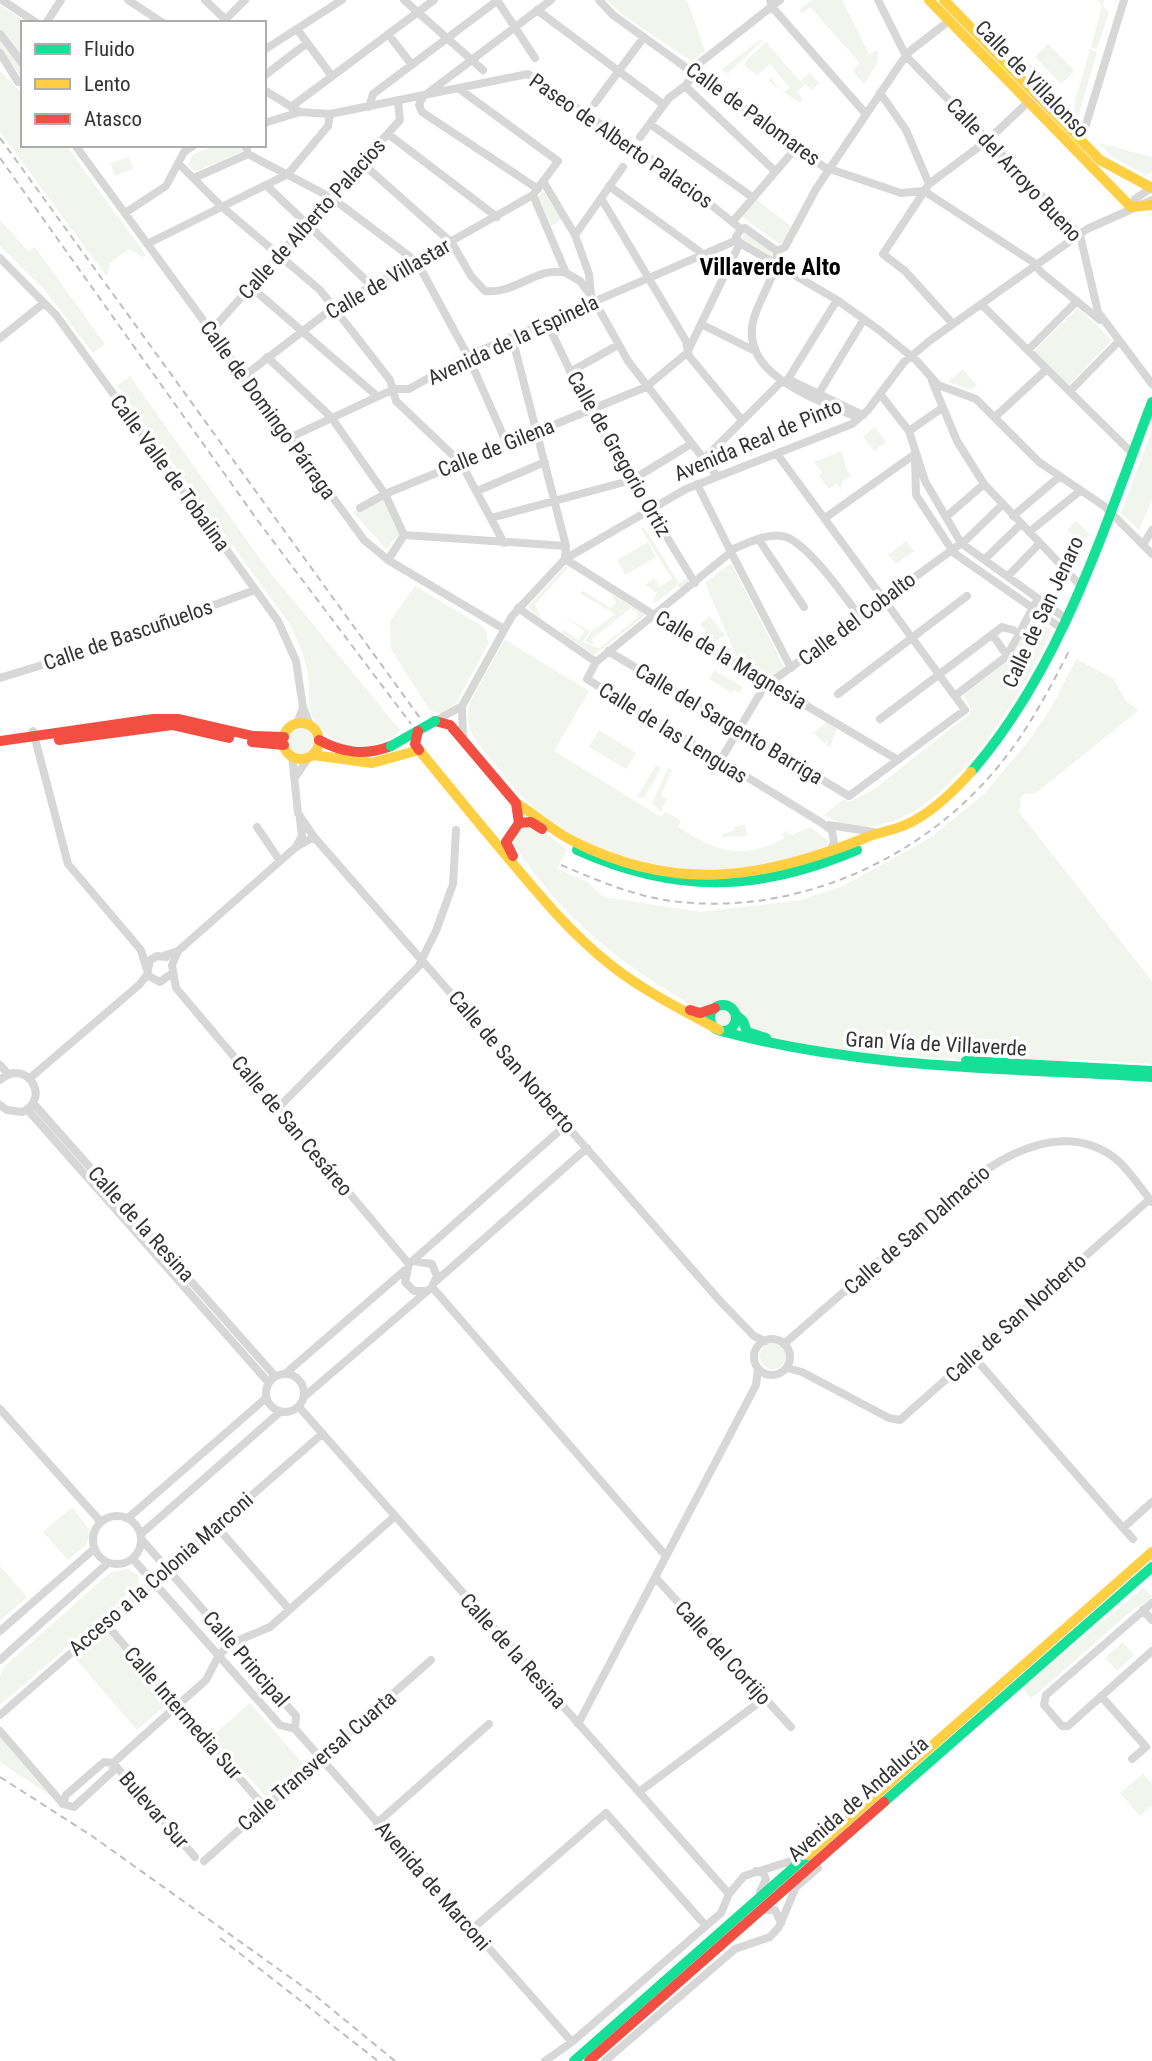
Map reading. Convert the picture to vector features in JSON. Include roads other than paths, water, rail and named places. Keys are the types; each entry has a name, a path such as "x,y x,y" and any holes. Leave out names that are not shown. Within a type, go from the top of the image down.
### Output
{"main road":[{"name":"Calle de Villalonso","path":"929,0 1131,207"},
{"name":"Calle de Villalonso","path":"944,0 1100,160 1152,188"},
{"path":"1108,185 1112,175 1120,172"},
{"path":"1131,207 1152,205"},
{"name":"Calle de San Jenaro","path":"515,827 531,822 604,864 636,874 708,885 795,874 843,857 872,835 890,831 928,811 993,745 1037,680 1110,512 1152,401"},
{"path":"0,741 153,719 178,719 284,741"},
{"path":"284,741 290,727 297,724 310,725 319,740 342,751 363,755 391,746 435,721 450,725 516,803 515,827 506,842 510,852 558,910 591,943 675,1002 700,1013 715,1008 729,1006 736,1015 732,1028 720,1031 711,1022 715,1008"},
{"path":"284,741 292,756 372,763 419,750 415,744 418,731"},
{"path":"0,748 34,737"},
{"path":"311,756 319,740"},
{"name":"Gran Vía de Villaverde","path":"419,750 538,895 588,946 639,986 720,1031 780,1047 852,1059 1152,1074"},
{"name":"Calle de San Jenaro","path":"516,803 571,844 638,866 710,875 740,875 781,869 854,848"},
{"path":"484,828 495,833 515,827"},
{"name":"Gran Vía de Villaverde","path":"736,1015 750,1033 834,1052 1152,1074"},
{"name":"Avenida de Andalucía","path":"574,2061 1152,1552"},
{"name":"Avenida de Andalucía","path":"589,2061 1152,1567"}],"street":[{"path":"2,0 34,21"},
{"path":"47,21 61,0"},
{"path":"128,0 160,21"},
{"path":"205,0 224,21 246,0"},
{"path":"266,49 342,0"},
{"path":"404,0 483,70"},
{"path":"291,107 434,0"},
{"path":"369,107 373,94 498,0 535,58"},
{"path":"551,0 423,97 419,105 422,112 538,188 575,235 589,275 593,298"},
{"name":"Calle de Palomares","path":"599,0 613,15 829,169 901,193 927,188"},
{"path":"640,137 664,105 685,86 694,71 771,3 780,0"},
{"name":"Calle del Arroyo Bueno","path":"878,0 906,56 1080,235 1098,312 1152,384"},
{"path":"1081,141 1124,0"},
{"path":"771,3 866,114"},
{"path":"537,10 664,105"},
{"path":"777,251 785,247 829,169 906,56 949,21"},
{"path":"297,29 331,75"},
{"path":"1,34 21,61"},
{"path":"388,34 412,65"},
{"path":"595,103 644,37"},
{"path":"266,74 307,43"},
{"path":"0,53 21,84"},
{"path":"0,66 21,84"},
{"name":"Paseo de Alberto Palacios","path":"266,91 300,112 330,114 423,97 518,73 531,75 734,220 741,229"},
{"path":"685,86 775,171"},
{"path":"458,88 558,161 538,188"},
{"path":"880,93 906,130 927,188 1037,267 1108,327"},
{"name":"Calle de Alberto Palacios","path":"211,331 400,120 398,102"},
{"path":"953,324 905,271 883,254 927,188 988,141 1028,102"},
{"path":"266,122 300,112"},
{"path":"147,244 288,174 328,126 330,114"},
{"path":"650,124 752,197"},
{"path":"388,134 497,217"},
{"name":"Calle de Domingo Párraga","path":"76,147 364,540 388,560 504,629"},
{"path":"125,213 166,186 184,152 191,147"},
{"path":"734,220 796,148"},
{"path":"194,178 247,150 332,198 417,262 468,356 507,444"},
{"path":"178,163 221,206 320,290 394,389 396,401 461,463 505,543"},
{"path":"362,163 452,243 471,276 485,291 508,290 555,270 566,272 580,281 646,387 717,476"},
{"path":"575,235 622,167"},
{"path":"266,185 372,286"},
{"path":"609,187 699,251 701,257"},
{"path":"538,188 566,272"},
{"name":"Calle de Villastar","path":"244,376 333,308 497,217 538,188"},
{"name":"Avenida Real de Pinto","path":"1131,207 1135,199 1152,188"},
{"path":"601,198 686,341 687,353 742,420"},
{"name":"Avenida Real de Pinto","path":"462,706 518,608 565,559 697,484 852,424 863,415 911,356 953,324 1080,235 1131,207 1152,200"},
{"path":"687,353 739,242 741,229 745,228 777,251"},
{"path":"739,242 837,300 911,356 932,380 966,459 984,484 1079,584"},
{"name":"Avenida de la Espinela","path":"289,438 377,396 394,389 409,388 468,356 547,323 593,298 649,279 739,242"},
{"path":"755,351 753,322 776,265 777,251"},
{"name":"Calle Valle de Tobalina","path":"0,258 44,303 255,590 288,640 304,694 297,724"},
{"path":"251,287 377,396"},
{"path":"704,459 785,380 837,300"},
{"path":"1028,350 1077,301"},
{"path":"0,338 44,303"},
{"path":"982,305 1132,453"},
{"path":"817,396 864,318"},
{"name":"Calle de Gregorio Ortiz","path":"547,323 589,410 649,509 698,580"},
{"path":"701,324 755,351 785,380 863,415"},
{"path":"512,337 555,499 566,546 565,559"},
{"path":"1070,391 1119,341"},
{"path":"570,372 618,345"},
{"name":"Calle de Gilena","path":"360,508 385,494 646,387 687,353"},
{"path":"267,357 331,417 385,494 404,535"},
{"path":"996,416 1048,369"},
{"path":"932,380 976,399 996,416 1030,454 1110,512 1152,554"},
{"path":"880,394 909,431 928,487 961,543 1038,599 1063,623"},
{"path":"909,431 942,408"},
{"path":"491,518 632,480 691,444"},
{"path":"777,454 965,710 898,760"},
{"path":"916,454 916,490 921,506 951,549 1033,608 1063,623"},
{"path":"825,518 916,454"},
{"path":"477,491 545,462"},
{"path":"1013,516 1059,477"},
{"path":"697,484 791,668"},
{"path":"946,517 984,484"},
{"path":"916,490 922,486 928,487"},
{"path":"1029,532 1080,491"},
{"name":"Calle del Cobalto","path":"720,761 769,683 961,543 1002,505"},
{"path":"985,559 1021,524"},
{"path":"1143,545 1152,530"},
{"path":"388,560 404,535"},
{"path":"404,535 566,546"},
{"path":"596,662 730,551 781,535 797,542 860,617"},
{"path":"759,540 804,607"},
{"path":"1008,576 1040,543"},
{"name":"Calle de la Magnesia","path":"565,559 898,760"},
{"name":"Calle de Bascuñuelos","path":"0,678 91,650 255,590"},
{"path":"838,694 968,596"},
{"path":"956,695 1006,657 1038,599"},
{"name":"Calle de las Lenguas","path":"518,608 596,662 587,679 822,823 854,848"},
{"path":"880,719 992,634 1004,626 1013,630"},
{"path":"992,634 1003,650"},
{"name":"Calle del Sargento Barriga","path":"608,651 851,796 898,760"},
{"path":"435,721 462,706 463,740"},
{"name":"Calle Valle de Tobalina","path":"303,707 310,725"},
{"path":"34,737 68,864 141,950 148,974"},
{"name":"Calle de San Norberto","path":"292,756 296,776 295,798 300,817 314,838 754,1336 765,1341"},
{"path":"296,776 311,756"},
{"path":"296,847 302,836 300,817"},
{"name":"Calle de las Lenguas","path":"822,823 842,830 890,831"},
{"path":"257,827 280,861"},
{"path":"277,1108 422,960 453,884 456,830"},
{"path":"842,830 849,836 854,848"},
{"path":"828,854 834,843 832,831"},
{"path":"30,1078 139,985 148,974 150,960 178,951 296,847 314,838"},
{"path":"141,950 160,956 172,970"},
{"path":"148,974 164,981 172,970 178,951"},
{"name":"Calle de San Cesáreo","path":"172,970 176,988"},
{"name":"Calle de San Cesáreo","path":"164,981 176,988 409,1265"},
{"path":"0,1065 8,1074"},
{"path":"0,1080 16,1072 30,1078 36,1092 30,1106 14,1113 0,1106"},
{"name":"Calle de la Resina","path":"30,1106 272,1379"},
{"path":"128,1518 266,1398 272,1379 286,1373 567,1124"},
{"name":"Calle de San Dalmacio","path":"788,1356 795,1336 971,1181 1015,1152 1056,1141 1090,1144 1114,1157 1151,1200"},
{"path":"142,1537 128,1518 114,1516 101,1522 93,1537 94,1549 108,1563 117,1565 133,1559 142,1537 280,1412 299,1407 305,1396 587,1148"},
{"name":"Calle de San Norberto","path":"788,1356 802,1372 889,1418 900,1420 1151,1200"},
{"path":"409,1265 432,1264 431,1287 666,1556"},
{"path":"409,1265 409,1287 414,1291 431,1287"},
{"name":"Calle de San Norberto","path":"754,1336 757,1348"},
{"path":"578,1724 756,1385 758,1368 754,1355 757,1348 765,1341 778,1340 788,1356 779,1374 770,1375 756,1385"},
{"path":"973,1356 1133,1539"},
{"path":"758,1368 770,1375"},
{"path":"286,1373 300,1381 305,1396"},
{"path":"266,1398 280,1412"},
{"name":"Calle de la Resina","path":"299,1407 729,1894"},
{"path":"0,1409 101,1522"},
{"name":"Acceso a la Colonia Marconi","path":"0,1715 322,1434"},
{"path":"1123,1528 1152,1502"},
{"path":"64,1804 66,1796 101,1765 113,1763 206,1680 219,1655 232,1643 262,1632 394,1517"},
{"path":"216,1526 289,1609"},
{"name":"Calle Principal","path":"133,1559 280,1725 295,1729 296,1716 142,1537"},
{"path":"0,1632 94,1549"},
{"path":"0,1660 108,1563"},
{"name":"Calle del Cortijo","path":"656,1578 791,1727"},
{"path":"1152,1603 1043,1699 1062,1726 1068,1726 1152,1651"},
{"path":"1143,1610 1152,1620"},
{"name":"Calle Intermedia Sur","path":"105,1623 261,1802"},
{"path":"211,1647 217,1638 225,1634"},
{"path":"225,1663 235,1659 240,1651"},
{"name":"Calle Transversal Cuarta","path":"204,1861 431,1660"},
{"path":"1101,1696 1146,1746 1132,1759"},
{"path":"639,1792 765,1699"},
{"path":"377,1823 489,1724"},
{"name":"Avenida de Marconi","path":"295,1729 572,2042"},
{"path":"0,1731 64,1804 74,1807 113,1771 113,1763"},
{"name":"Bulevar Sur","path":"113,1763 195,1857"},
{"name":"Avenida de Andalucía","path":"545,2061 572,2042 725,1909 729,1894 744,1876 794,1860 870,1795 883,1788"},
{"path":"471,1930 606,1813 706,1926"},
{"path":"605,2061 734,1950 767,1939 781,1923 796,1887 832,1856 842,1840"},
{"name":"Avenida de Andalucía","path":"720,1931 727,1920 766,1883 763,1873 756,1871"},
{"path":"761,1910 775,1910 781,1923"}],"railway":[{"path":"0,138 420,718"},
{"path":"0,158 258,521 411,724"},
{"path":"561,865 615,887 643,895 672,901 718,904 763,900 808,890 851,875 892,855 931,830 966,801 997,768 1018,740 1069,651"},
{"path":"0,1777 92,1836 312,1993 395,2061"},
{"path":"220,1938 378,2061"}],"district":[{"name":"Villaverde Alto","path":"770,267"}]}
